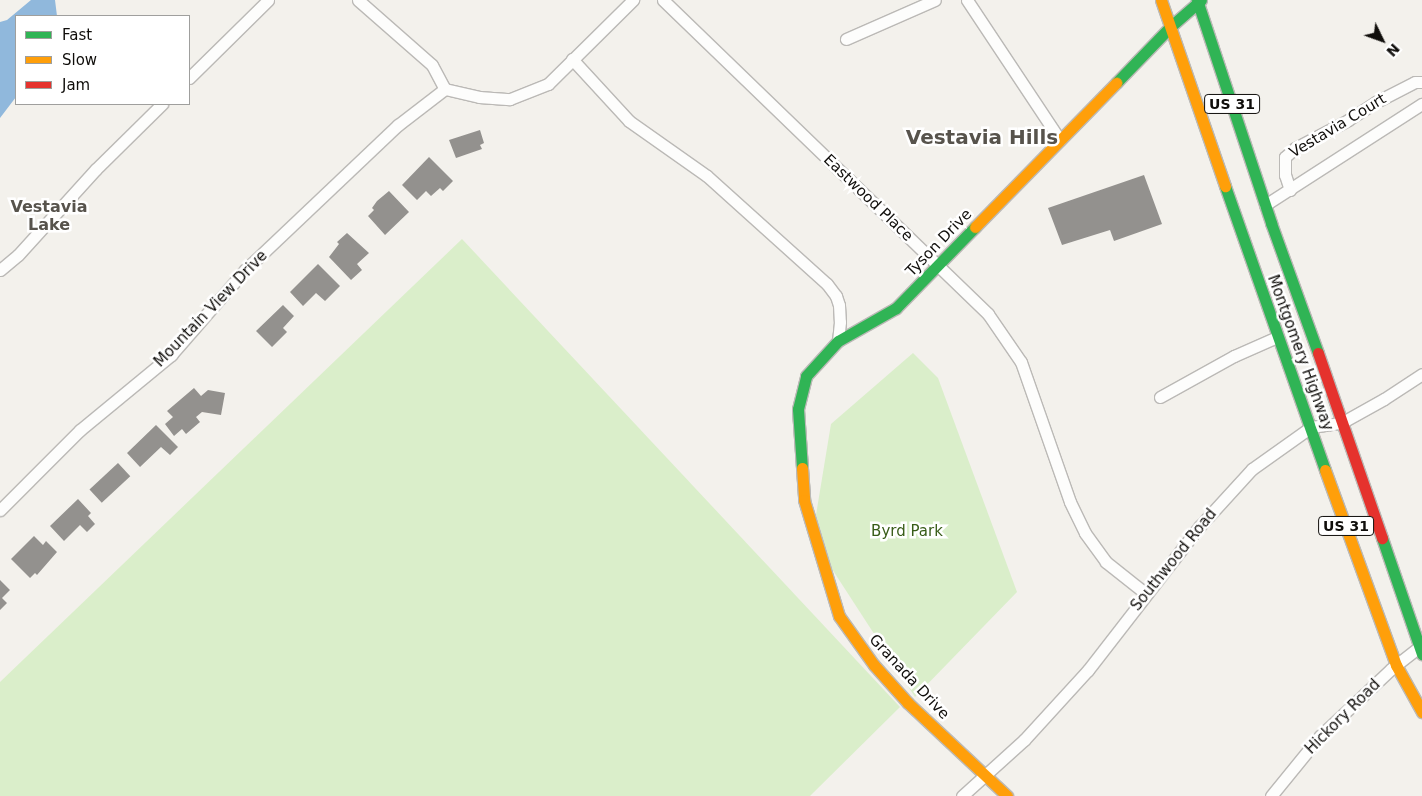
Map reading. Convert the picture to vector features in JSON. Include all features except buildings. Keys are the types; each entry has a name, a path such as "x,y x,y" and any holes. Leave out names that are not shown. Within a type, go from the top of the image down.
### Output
{"main road":[{"name":"Montgomery Highway","path":"1161,0 1277,337 1396,665 1422,712"},
{"name":"Tyson Drive","path":"804,500 798,409 806,376 838,341 896,308 1170,28 1199,1"},
{"name":"Montgomery Highway","path":"1199,1 1265,205 1421,649"},
{"name":"Granada Drive","path":"804,500 839,616 851,636 908,702 1006,796"}],"street":[{"path":"190,77 268,0"},
{"path":"358,0 432,65 445,90 479,98 510,99 548,84 633,0"},
{"name":"Eastwood Place","path":"663,0 988,314 1021,362 1070,502 1085,533 1106,562 1145,593"},
{"path":"846,38 935,0"},
{"path":"967,0 1060,140"},
{"path":"572,59 629,121 707,176 827,284 836,296 839,305 840,329 838,341"},
{"name":"Vestavia Court","path":"1290,190 1285,175 1285,158 1295,148 1348,120 1376,102 1415,82 1422,82"},
{"name":"Mountain View Drive","path":"0,510 80,430 171,355 245,270 398,125 445,90"},
{"name":"Vestavia Court","path":"1265,205 1422,104"},
{"path":"0,270 18,255 96,168 161,105"},
{"path":"1160,397 1234,356 1277,337"},
{"name":"Southwood Road","path":"962,796 1024,740 1088,670 1145,593 1199,527 1252,469 1311,427 1341,423 1384,399 1422,374"},
{"name":"Hickory Road","path":"1271,796 1320,736 1396,665 1421,649"}],"green space":[{"path":"462,239 900,707 810,796 0,796 0,682"},
{"name":"Byrd Park","path":"913,353 938,378 1017,592 915,697 832,569 816,515 831,424"}],"water":[{"path":"31,0 55,0 57,15 15,15 15,98 0,118 0,22 7,20"}],"traffic: fast":[{"path":"1197,0 1271,223 1318,353"},
{"path":"1116,83 1170,27 1201,0"},
{"path":"1225,186 1325,470"},
{"path":"802,468 798,409 806,376 838,341 896,308 975,227"},
{"path":"1382,538 1422,654"}],"traffic: slow":[{"path":"1161,0 1225,186"},
{"path":"975,227 1116,83"},
{"path":"802,468 804,500 839,616 874,665 908,703 1007,796"},
{"path":"1325,470 1396,665 1422,712"}],"traffic: jam":[{"path":"1318,353 1382,538"}],"district":[{"name":"Vestavia Hills","path":"982,137"},
{"name":"Vestavia Lake","path":"49,216"}]}
